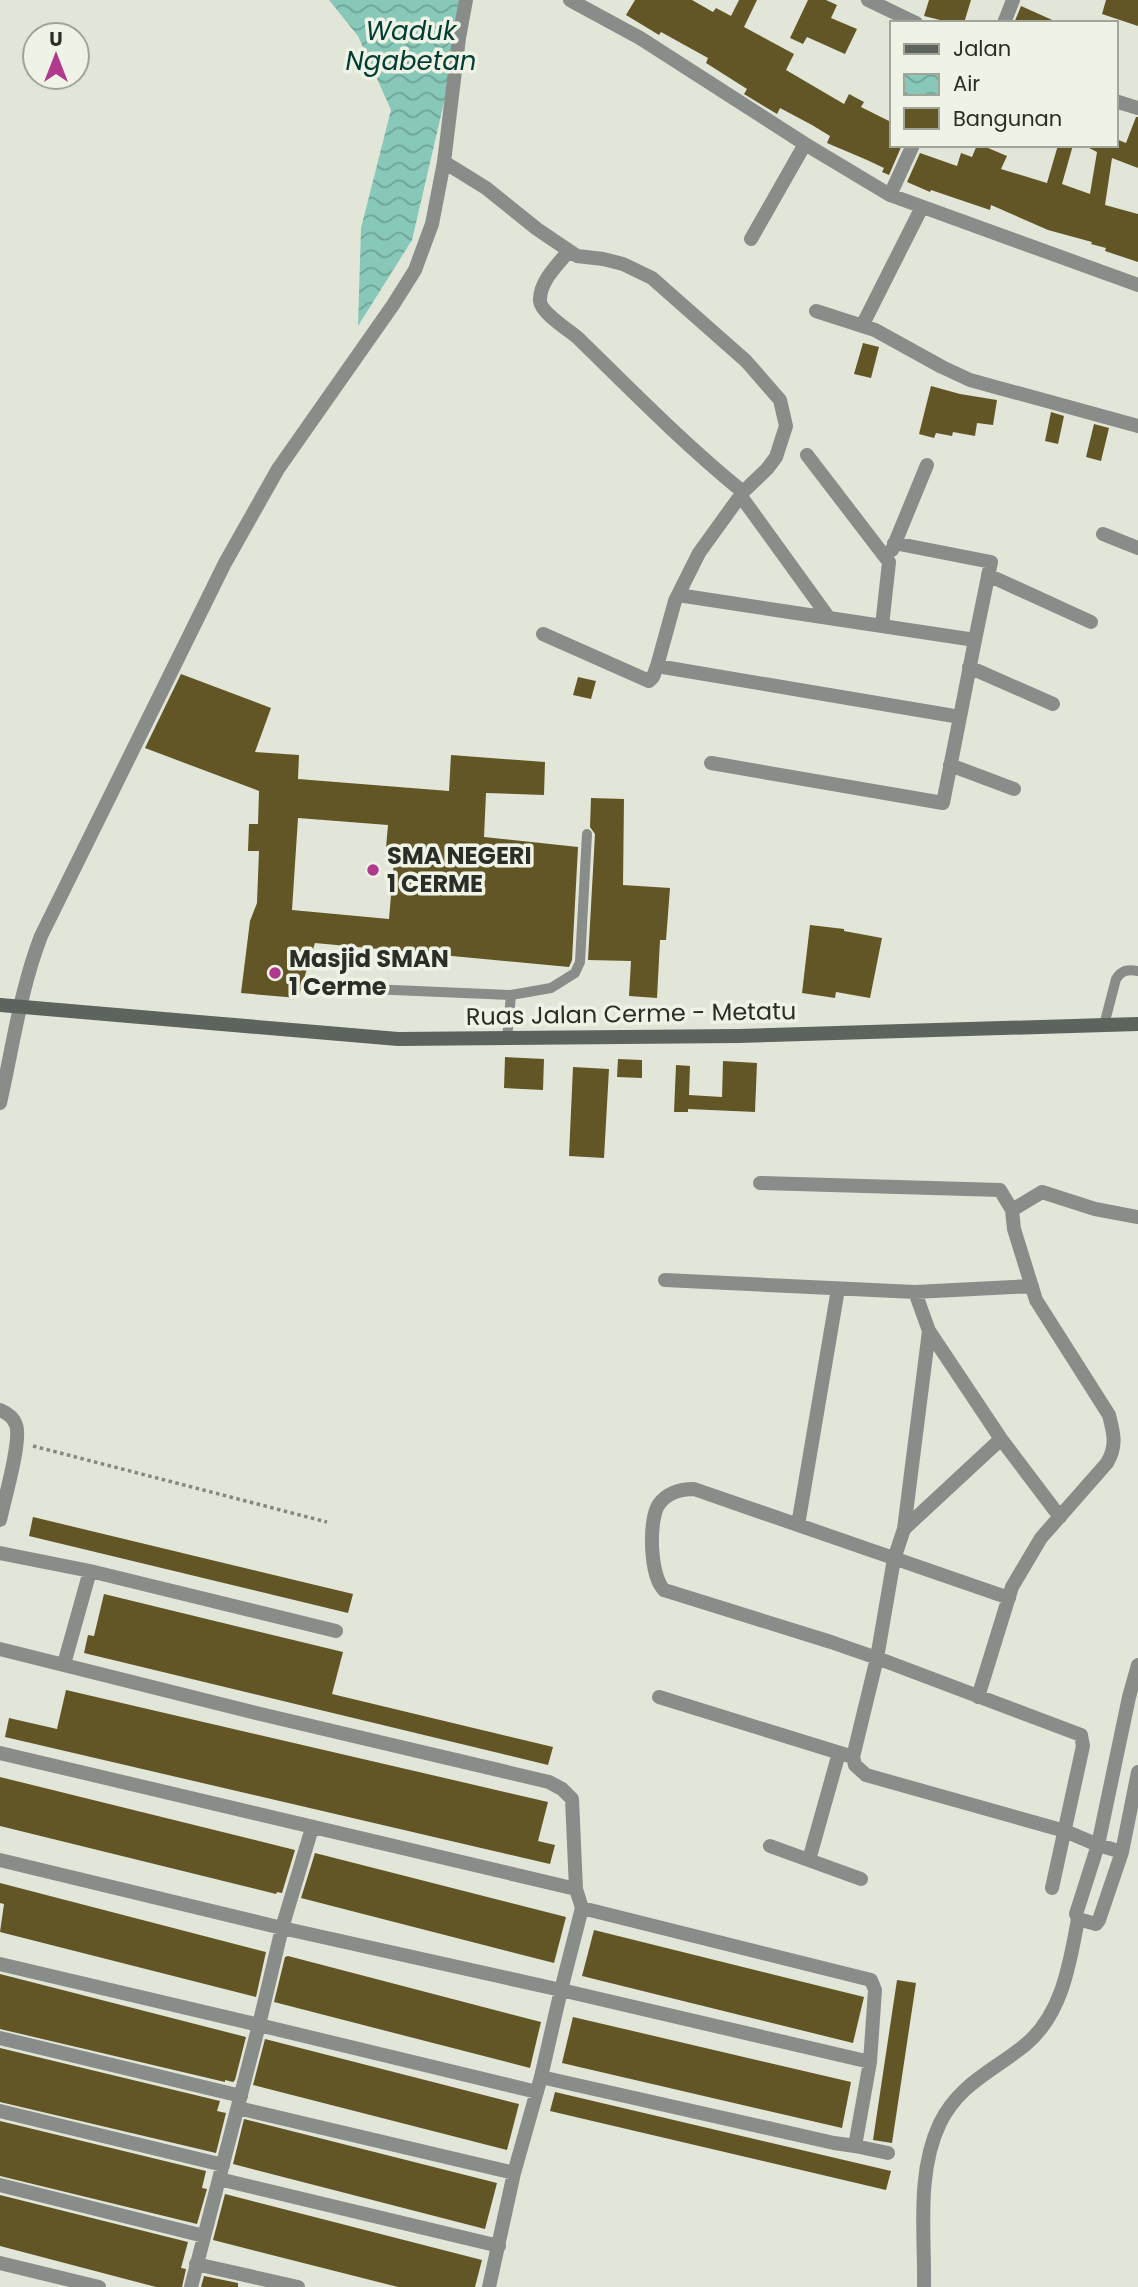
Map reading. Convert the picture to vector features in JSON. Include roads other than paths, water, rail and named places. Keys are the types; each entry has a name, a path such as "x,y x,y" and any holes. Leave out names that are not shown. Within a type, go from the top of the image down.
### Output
{"main road":[{"name":"Ruas Jalan Cerme - Metatu","path":"0,1004 398,1040 738,1036 1138,1024"}],"street":[{"path":"0,1103 27,973 41,936 225,563 278,469 394,305 415,270 432,224 466,0"},
{"path":"570,0 640,38 890,195 1138,285"},
{"path":"599,15 607,0"},
{"path":"869,0 912,21"},
{"path":"1005,21 1013,0"},
{"path":"1117,102 1138,108"},
{"path":"751,239 805,144"},
{"path":"890,195 912,147"},
{"path":"443,162 486,188 577,256 623,264 652,278 746,361 780,400 786,425 776,457 741,494 699,553 678,595 657,666 649,681 543,634"},
{"path":"862,326 922,207"},
{"path":"569,251 552,271 542,290 540,303 544,310 573,334 697,455 741,494 829,618"},
{"path":"816,311 876,330 942,368 970,380 1138,426"},
{"path":"807,455 889,562"},
{"path":"881,626 894,543 927,465"},
{"path":"1103,534 1138,548"},
{"path":"711,763 943,803 991,562 894,543"},
{"path":"988,575 1090,622"},
{"path":"678,595 975,640"},
{"path":"657,666 960,717"},
{"path":"969,667 1053,704"},
{"path":"950,765 1014,789"},
{"path":"760,1183 1000,1190 1012,1210 1014,1229 1036,1300 1109,1415 1115,1437 1113,1452 1107,1463 1041,1538 1012,1587 978,1697"},
{"path":"1012,1210 1042,1192 1095,1209 1138,1217"},
{"path":"665,1280 915,1292 1032,1286"},
{"path":"798,1525 838,1289"},
{"path":"915,1292 929,1331 1002,1439 1060,1517"},
{"path":"809,1860 877,1658 894,1559 904,1529 929,1331"},
{"path":"0,1410 9,1415 17,1426 17,1441 0,1520"},
{"path":"904,1529 1002,1439"},
{"path":"1009,1598 694,1489 681,1489 660,1502 655,1512 654,1570 658,1584 664,1590 831,1642 1081,1735 1083,1746 1052,1888"},
{"path":"0,1553 90,1571 336,1631"},
{"path":"64,1664 90,1571"},
{"path":"0,1649 549,1782 572,1799 576,1889 582,1908 539,2085 514,2173 489,2287"},
{"path":"924,2287 927,2165 938,2127 953,2102 972,2082 1026,2044 1050,2014 1068,1973 1078,1920 1076,1914 1098,1845 1138,1665"},
{"path":"659,1697 846,1755 866,1775 1065,1831 1122,1852"},
{"path":"0,1753 576,1889"},
{"path":"1078,1920 1096,1924 1099,1920 1122,1852 1138,1772"},
{"path":"191,2287 282,1928 312,1828"},
{"path":"770,1846 860,1879"},
{"path":"0,1860 282,1928 870,2062"},
{"path":"582,1908 871,1980 875,1990 870,2062 855,2146"},
{"path":"0,1964 259,2025 539,2085 888,2152"},
{"path":"0,2038 514,2173"},
{"path":"0,2111 499,2246"},
{"path":"0,2185 204,2236"},
{"path":"0,2263 99,2287"},
{"path":"197,2264 298,2287"}],"lane":[{"path":"370,989 511,995 551,988 575,973 580,962 587,834"},
{"path":"1104,1026 1116,979 1129,969 1138,971"},
{"path":"507,1039 511,995"}],"water":[{"name":"Waduk Ngabetan","path":"329,0 462,0 459,38 412,240 358,326 361,228 391,110 358,36"}],"place":[{"name":"SMA NEGERI 1 CERME","path":"373,870"},
{"name":"Masjid SMAN 1 Cerme","path":"275,973"}]}
